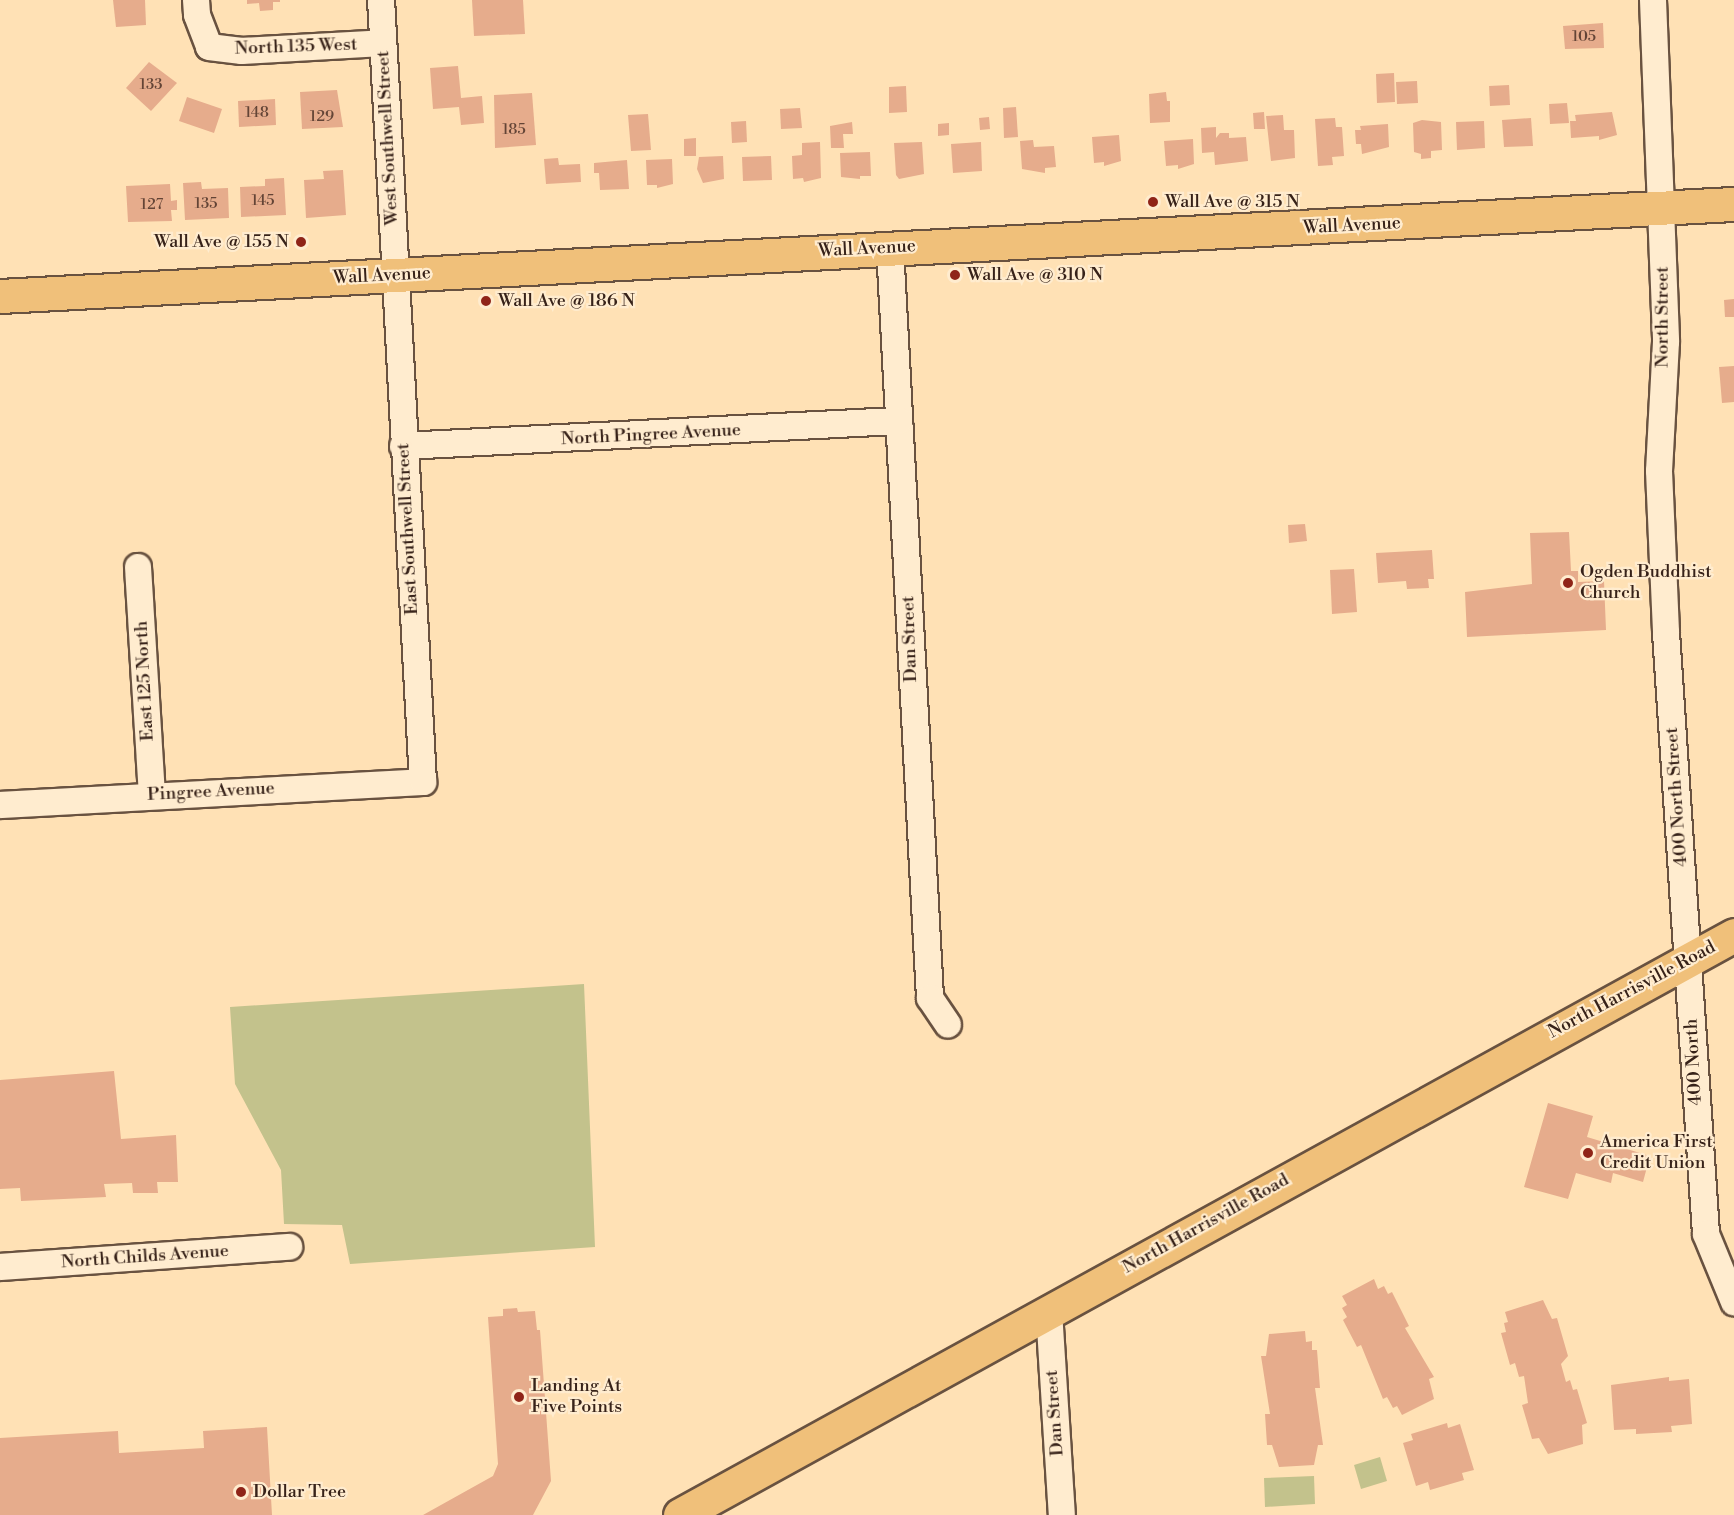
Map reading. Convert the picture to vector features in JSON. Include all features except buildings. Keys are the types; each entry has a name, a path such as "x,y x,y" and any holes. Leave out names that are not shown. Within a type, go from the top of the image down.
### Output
{"main road":[{"name":"Wall Avenue","path":"0,296 1734,204"},
{"name":"North Harrisville Road","path":"680,1515 1734,935"}],"street":[{"name":"North 135 West","path":"196,0 196,15 209,46 242,51 383,44"},
{"name":"West Southwell Street","path":"381,0 395,276"},
{"name":"North Street","path":"1653,0 1666,342 1659,504 1666,633"},
{"name":"Dan Street","path":"890,247 930,998 948,1025"},
{"name":"East Southwell Street","path":"395,276 423,782"},
{"name":"North Pingree Avenue","path":"403,446 899,422"},
{"name":"East 125 North","path":"138,567 152,794"},
{"name":"400 North Street","path":"1666,633 1688,960"},
{"name":"Pingree Avenue","path":"0,805 152,794 423,782"},
{"name":"400 North","path":"1688,960 1706,1234 1734,1302"},
{"name":"North Childs Avenue","path":"0,1267 289,1247"},
{"name":"Dan Street","path":"1048,1311 1062,1515"}],"shaded area":[{"path":"584,984 595,1247 350,1264 342,1225 284,1224 281,1170 235,1084 230,1007"},
{"path":"1380,1457 1387,1481 1361,1489 1354,1465"},
{"path":"1314,1476 1315,1504 1265,1507 1264,1478"}],"place":[{"name":"Wall Ave @ 315 N","path":"1153,202"},
{"name":"Wall Ave @ 155 N","path":"301,242"},
{"name":"Wall Ave @ 310 N","path":"955,275"},
{"name":"Wall Ave @ 186 N","path":"486,301"},
{"name":"Ogden Buddhist Church","path":"1568,583"},
{"name":"America First Credit Union","path":"1588,1153"},
{"name":"Landing At Five Points","path":"519,1397"},
{"name":"Dollar Tree","path":"241,1492"}]}
